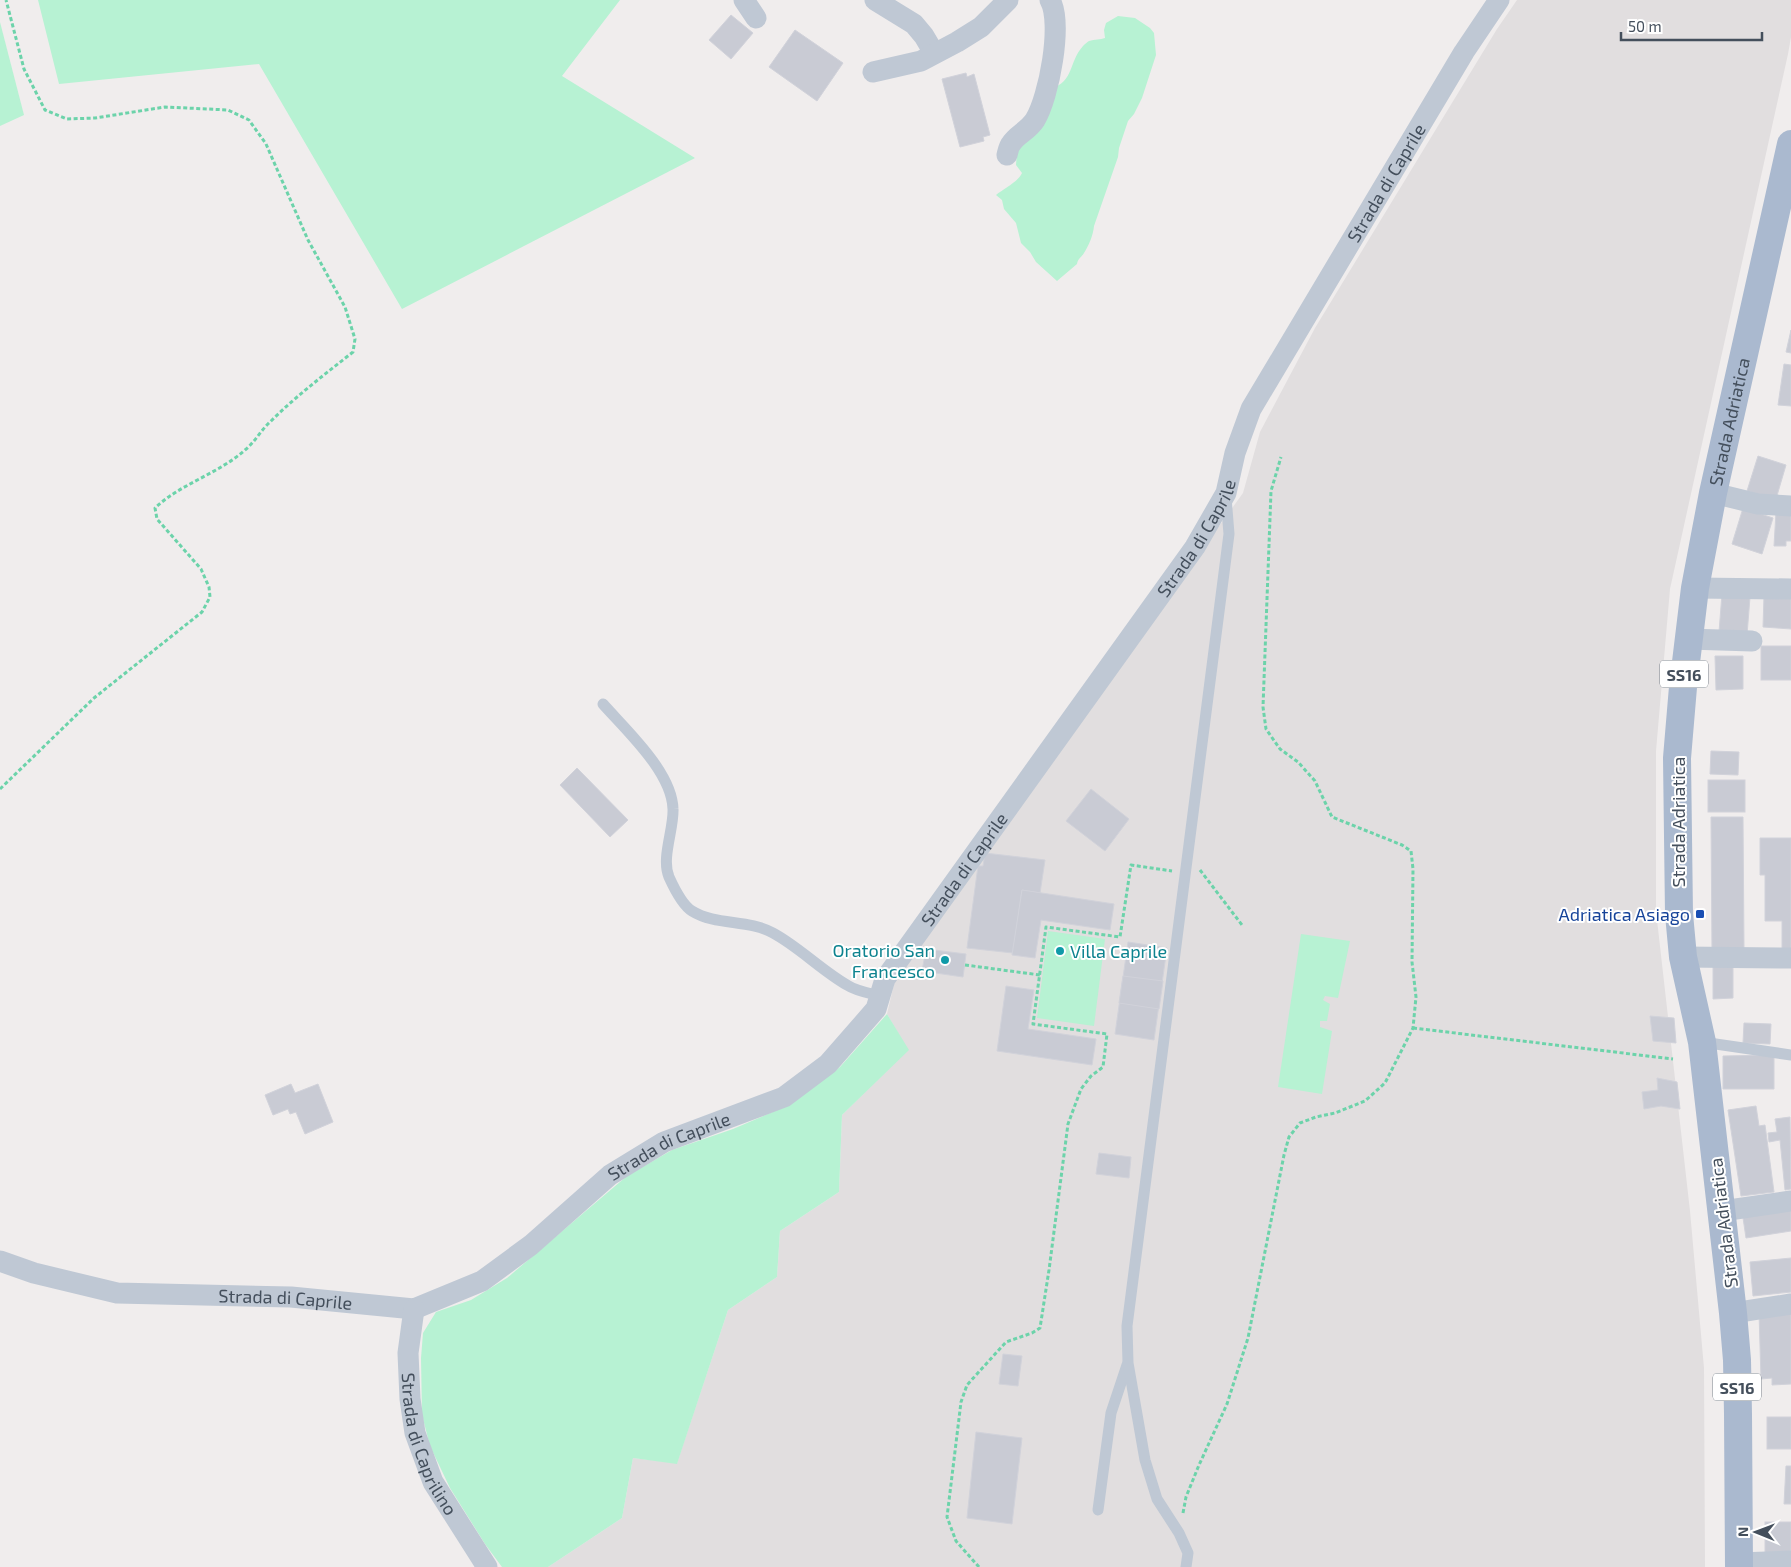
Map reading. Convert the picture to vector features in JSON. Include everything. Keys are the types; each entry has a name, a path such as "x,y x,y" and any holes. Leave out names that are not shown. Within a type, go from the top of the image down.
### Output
{"main road":[{"name":"Strada Adriatica","path":"1739,1565 1738,1405 1733,1313 1702,1042 1683,958 1679,904 1677,758 1688,639 1695,588 1713,493 1786,190 1791,144"}],"street":[{"path":"744,0 756,18"},
{"path":"875,0 914,24 934,53"},
{"path":"873,72 921,61 957,42 981,27 1008,0"},
{"path":"1007,155 1011,143 1030,127 1037,117 1049,79 1053,58 1055,27 1054,6 1050,0"},
{"name":"Strada di Caprile","path":"0,1261 34,1273 117,1292 291,1297 414,1308 482,1281 531,1245 610,1175 664,1142 784,1097 828,1064 876,1008 885,979 1195,546 1226,493 1235,453 1252,409 1464,52 1499,0"},
{"path":"1713,493 1758,504 1791,506"},
{"path":"1695,588 1791,589"},
{"path":"1688,639 1752,641"},
{"path":"1683,958 1791,958"},
{"path":"1722,1211 1791,1201"},
{"path":"1733,1313 1791,1304"},
{"name":"Strada di Caprilino","path":"414,1308 408,1353 410,1399 415,1433 433,1482 487,1567"},
{"path":"1739,1565 1791,1561"}],"lane":[{"path":"1186,1567 1188,1553 1179,1533 1157,1499 1145,1460 1128,1363 1127,1326 1229,534 1226,493"},
{"path":"603,704 646,751 665,779 673,809 668,850 668,874 679,896 691,911 713,919 747,924 772,932 848,986 880,996"},
{"path":"1702,1042 1791,1055"},
{"path":"1098,1510 1111,1413 1128,1363"}],"path":[{"path":"0,789 94,698 202,612 210,597 209,586 201,569 157,519 155,508 162,500 213,473 245,450 269,423 301,393 352,352 355,339 345,307 308,240 266,144 249,120 228,110 220,109 165,107 95,118 67,119 45,110 24,69 6,0"},
{"path":"1179,1533 1186,1497 1227,1404 1248,1338 1284,1155 1290,1137 1300,1123 1335,1113 1364,1101 1385,1083 1413,1028 1416,997 1412,962 1413,869 1410,851 1402,845 1332,817 1315,781 1298,762 1280,749 1266,729 1263,707 1271,491 1281,457"},
{"path":"1188,854 1242,925"},
{"path":"979,1567 956,1541 947,1517 961,1402 967,1385 1006,1342 1032,1333 1040,1328 1068,1124 1081,1089 1091,1076 1103,1067 1107,1034 1033,1024 1046,927 1120,937 1131,866 1186,872"},
{"path":"965,965 1040,974"},
{"path":"1413,1028 1673,1059"}],"shaded area":[{"path":"1517,0 1791,0 1791,37 1788,54 1670,589 1656,751 1656,911 1690,1211 1704,1368 1705,1567 548,1567 622,1518 633,1458 677,1463 728,1310 777,1277 780,1231 839,1192 842,1115 908,1050 887,1014 895,980 987,847 1243,493 1260,432 1315,328 1497,29"}],"green space":[{"path":"38,0 620,0 562,76 695,158 402,309 259,64 59,84"},
{"path":"1118,16 1135,18 1150,28 1154,33 1156,55 1142,98 1128,121 1089,244 1077,264 1057,281 1036,262 1021,243 1016,223 1004,209 1002,200 996,195 1014,182 1022,173 1016,165 1017,151 1051,89 1059,85 1068,76 1078,52 1083,46 1089,41 1105,38 1104,30 1106,23"},
{"path":"0,22 24,115 0,126"},
{"path":"1048,931 1105,939 1094,1026 1037,1018"},
{"path":"1301,934 1350,941 1338,998 1325,996 1323,1000 1330,1004 1327,1021 1320,1021 1320,1027 1332,1031 1322,1094 1278,1087"},
{"path":"887,1014 909,1050 842,1115 839,1192 780,1231 777,1277 728,1310 677,1464 633,1458 622,1518 548,1567 502,1567 485,1544 450,1488 430,1446 422,1415 421,1358 423,1333 436,1312 471,1300 507,1278 627,1176 672,1150 733,1129 791,1104 840,1067"}],"building":[{"path":"731,15 753,33 731,59 709,40"},
{"path":"795,30 843,63 817,101 769,67"},
{"path":"966,73 967,77 974,74 990,135 983,137 984,141 960,147 942,79"},
{"path":"1791,330 1791,353 1786,352"},
{"path":"1784,364 1791,365 1791,406 1778,405"},
{"path":"1758,456 1786,465 1776,499 1747,491"},
{"path":"1743,508 1773,518 1762,554 1732,544"},
{"path":"1776,512 1791,513 1791,541 1786,541 1786,546 1774,546"},
{"path":"1722,594 1750,597 1747,635 1719,632"},
{"path":"1764,596 1791,597 1791,629 1763,627"},
{"path":"1761,646 1791,646 1791,680 1761,680"},
{"path":"1715,656 1743,656 1743,689 1716,690"},
{"path":"1711,751 1739,752 1738,775 1710,774"},
{"path":"577,768 628,820 610,837 560,785"},
{"path":"1708,780 1745,780 1745,812 1708,812"},
{"path":"1091,789 1129,819 1105,851 1066,821"},
{"path":"1711,817 1743,817 1744,951 1712,952"},
{"path":"1760,838 1791,838 1791,952 1782,952 1782,921 1765,921 1765,875 1760,875"},
{"path":"985,853 1045,860 1040,893 1022,890 1013,953 967,948 978,866 983,866"},
{"path":"1022,890 1114,904 1110,930 1041,920 1035,958 1012,955"},
{"path":"1128,942 1167,948 1154,1040 1115,1034"},
{"name":"Oratorio San Francesco","path":"926,949 966,954 963,977 922,971"},
{"path":"1733,965 1733,998 1713,999 1713,966"},
{"path":"1123,976 1163,981 1159,1009 1119,1003"},
{"path":"1006,986 1034,990 1028,1029 1096,1039 1092,1065 997,1051"},
{"path":"1650,1016 1674,1018 1676,1043 1653,1041"},
{"path":"1744,1023 1771,1024 1770,1044 1743,1043"},
{"path":"1774,1055 1774,1089 1723,1089 1723,1056"},
{"path":"1657,1078 1677,1082 1680,1109 1661,1106 1644,1109 1642,1092 1658,1090"},
{"path":"291,1084 295,1093 318,1084 333,1122 305,1134 296,1112 290,1114 288,1109 273,1115 265,1095"},
{"path":"1756,1106 1759,1126 1765,1125 1774,1192 1741,1196 1728,1110"},
{"path":"1790,1117 1791,1189 1785,1190 1780,1140 1769,1142 1768,1133 1777,1132 1775,1119"},
{"path":"1099,1153 1131,1157 1129,1178 1096,1174"},
{"path":"1791,1204 1791,1231 1746,1238 1742,1211"},
{"path":"1791,1258 1791,1292 1753,1296 1750,1262"},
{"path":"1791,1308 1791,1384 1772,1385 1772,1378 1761,1379 1759,1312"},
{"path":"1003,1354 1022,1356 1018,1386 999,1384"},
{"path":"1767,1417 1791,1417 1791,1449 1767,1449"},
{"path":"976,1432 1022,1438 1012,1524 967,1518"},
{"path":"1786,1466 1791,1466 1791,1504 1784,1504"},
{"path":"1765,1522 1791,1522 1791,1553 1765,1553"}],"place":[{"name":"Adriatica Asiago","path":"1700,914"},
{"name":"Villa Caprile","path":"1060,951"},
{"name":"Oratorio San Francesco","path":"945,960"}]}
